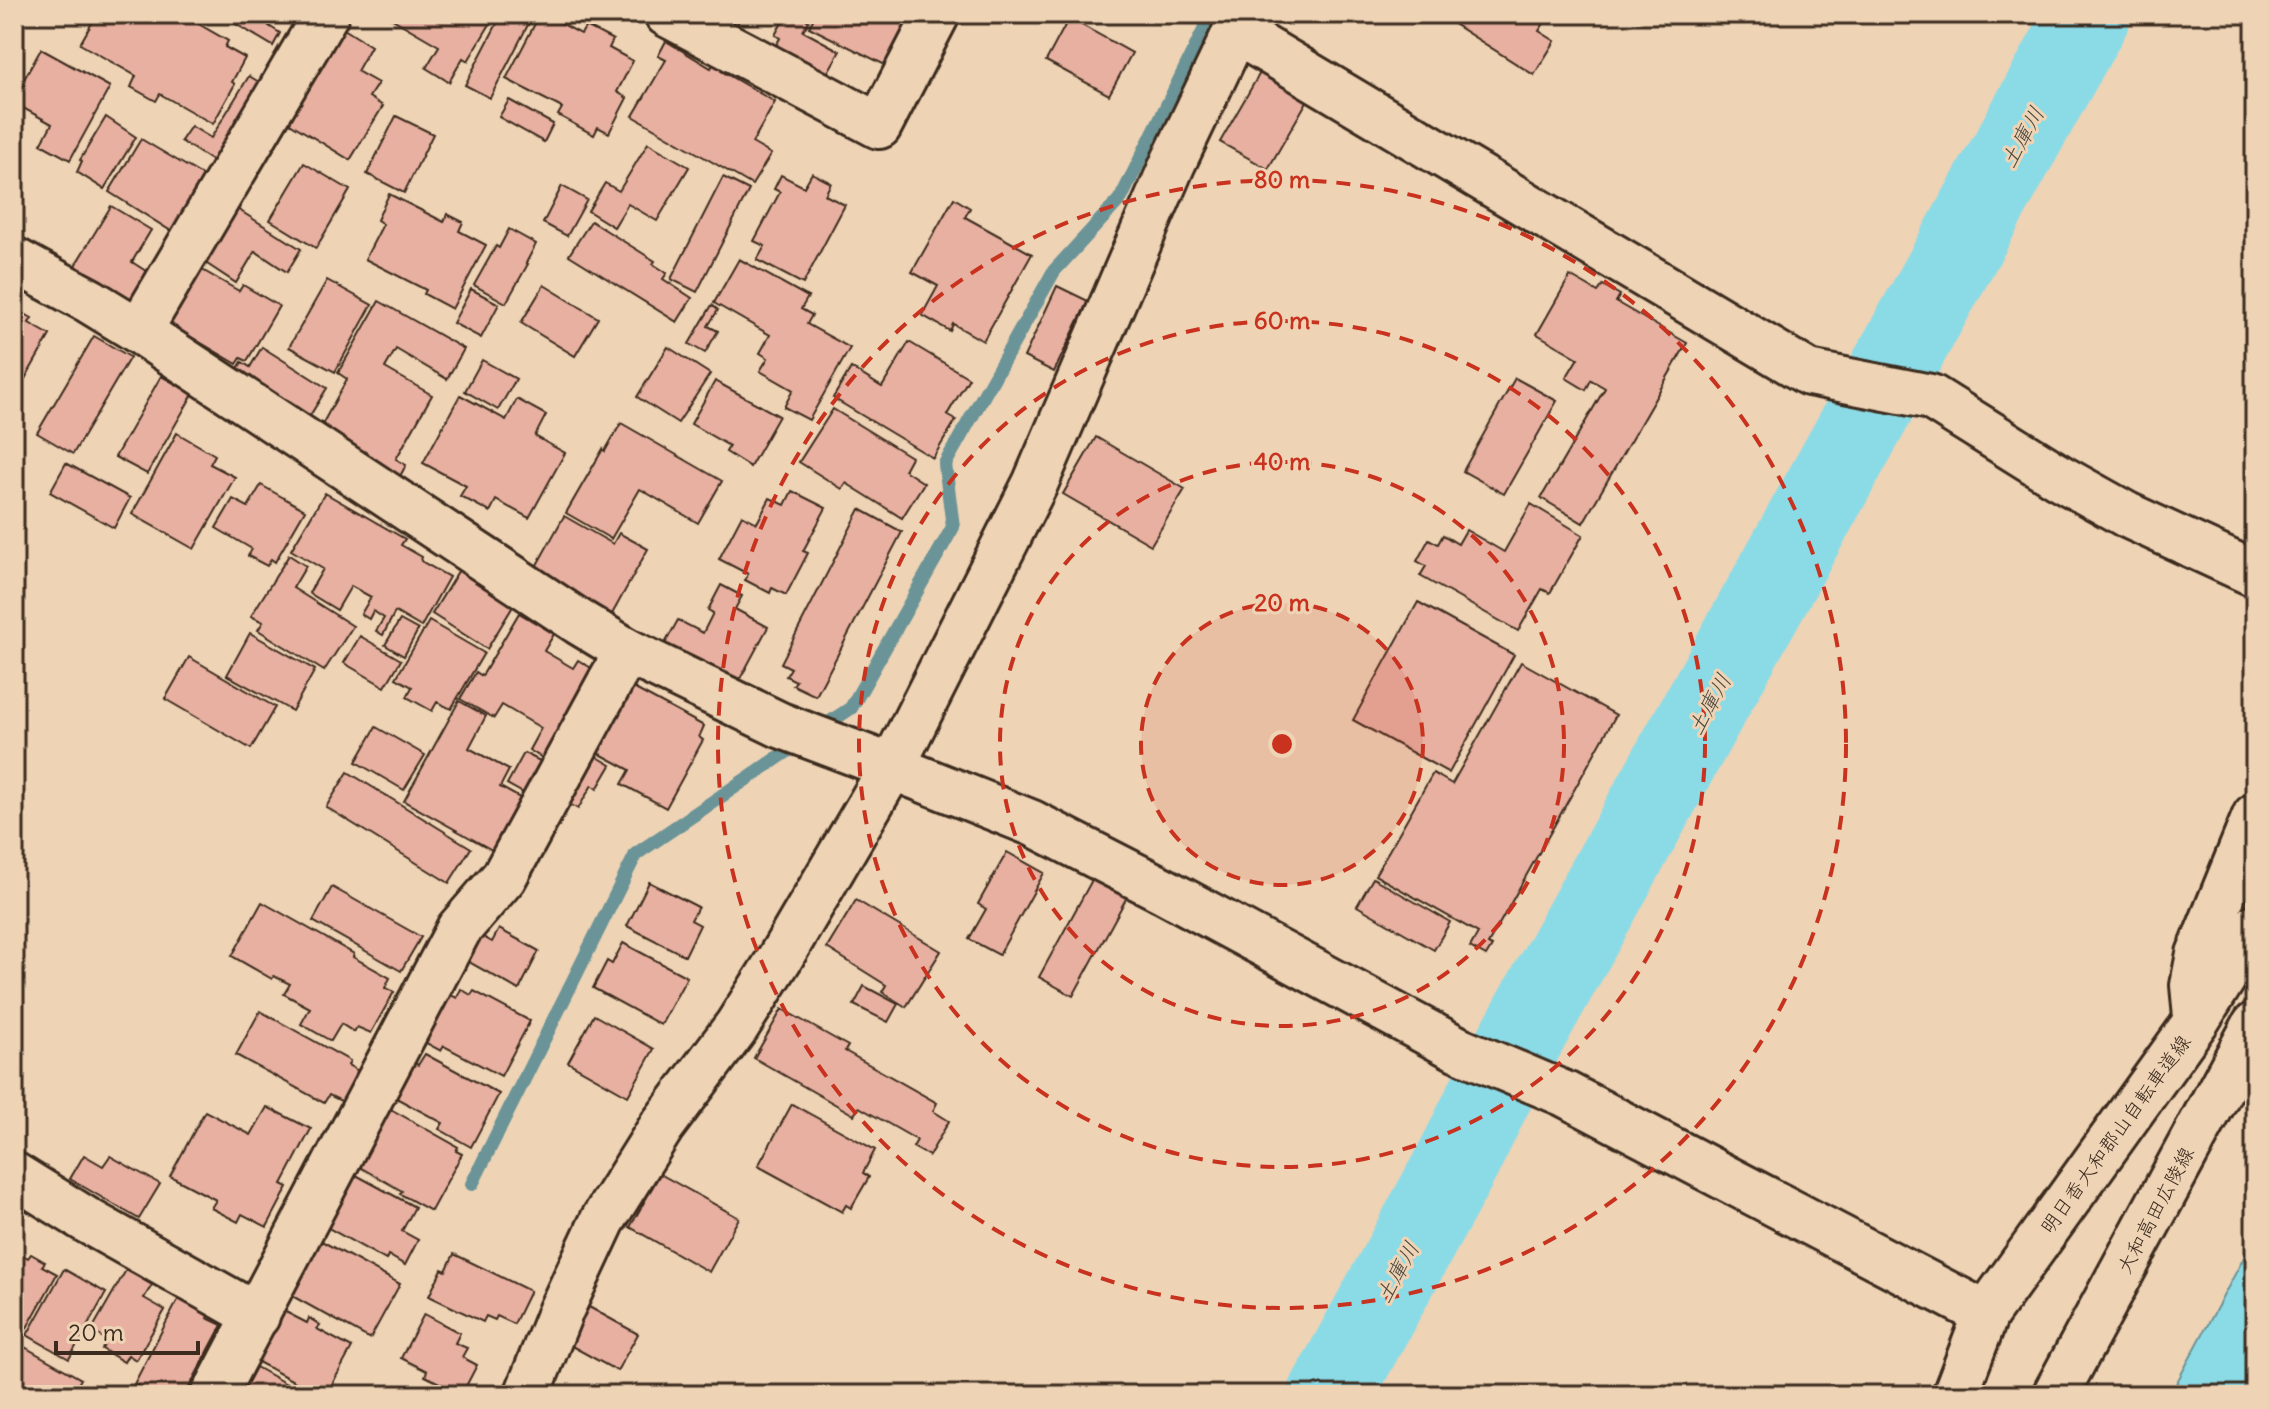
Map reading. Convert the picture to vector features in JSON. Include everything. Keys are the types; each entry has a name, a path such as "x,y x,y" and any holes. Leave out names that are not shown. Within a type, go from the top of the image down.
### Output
{"street":[{"path":"139,331 326,14"},
{"path":"667,14 879,126 937,14"},
{"path":"527,1395 566,1297 603,1220 662,1126 737,1026 892,767 1035,484 1173,163 1239,22 1809,373 1931,397 2059,477 2127,515 2255,574"},
{"path":"14,260 139,331 627,651 780,725 1032,823 1458,1049 1565,1094 1986,1314"},
{"path":"214,1395 459,929 504,877 627,651"},
{"name":"明日香大和郡山自転車道線","path":"1955,1395 1986,1314 2197,1020 2193,985 2199,954 2255,816"},
{"path":"2197,1020 2255,927"},
{"name":"大和高田広陵線","path":"2055,1395 2255,1025"},
{"path":"14,1175 100,1228 257,1316"}],"water":[{"path":"2255,1237 2255,1395 2170,1395"}],"building":[{"path":"97,14 181,14 228,41 225,47 245,58 213,124 160,94 156,101 131,87 136,76 80,44"},
{"path":"219,14 276,14 269,26 280,33 273,46"},
{"path":"384,14 496,14 468,61 463,58 449,82 426,68 439,46"},
{"path":"502,14 513,14 529,23 490,98 465,85"},
{"path":"540,14 581,34 586,26 613,40 609,48 633,61 617,92 627,98 609,133 598,127 594,135 558,115 562,108 506,79"},
{"path":"702,14 743,14 733,31"},
{"path":"787,14 797,14 809,21 803,31 840,51 820,86 769,58 780,38 775,35"},
{"path":"816,14 904,14 912,18 887,66 809,27"},
{"path":"1438,14 1550,14 1539,31 1555,41 1534,75"},
{"path":"1069,18 1132,53 1109,95 1046,61"},
{"path":"336,24 371,46 357,71 378,83 369,97 383,106 350,160 280,117"},
{"path":"666,41 711,68 716,59 725,65 721,71 775,102 752,143 771,154 752,185 633,116 666,60 658,56"},
{"path":"41,49 110,87 70,160 41,144 52,124 14,103 14,97"},
{"path":"1261,71 1309,98 1268,169 1220,142"},
{"path":"249,76 266,86 217,164 181,141 191,126 211,138"},
{"path":"509,100 553,124 544,142 499,117"},
{"path":"396,116 433,134 404,193 367,174"},
{"path":"106,117 136,137 104,189 77,172 80,160"},
{"path":"141,139 212,181 179,236 109,192"},
{"path":"648,143 689,167 657,221 628,204 614,227 588,211 605,183 619,191"},
{"path":"304,163 350,190 316,248 270,220"},
{"path":"812,173 831,183 825,195 845,205 803,284 757,260 765,246 754,241 780,192 774,189 781,175 804,187"},
{"path":"723,177 749,190 697,292 671,279"},
{"path":"562,186 587,200 567,236 543,223"},
{"path":"389,194 444,222 447,214 463,222 459,231 486,245 452,309 424,294 426,290 365,259 383,224 377,220"},
{"path":"954,198 970,208 965,217 1032,254 983,341 953,324 950,331 922,315 938,286 912,272"},
{"path":"111,206 151,230 132,262 152,275 132,309 71,272"},
{"path":"234,207 301,249 287,272 255,251 236,283 201,260"},
{"path":"591,221 655,261 653,264 667,273 663,279 692,298 677,322 569,255"},
{"path":"509,229 536,244 506,303 474,285"},
{"path":"739,259 808,297 801,309 812,315 807,324 850,348 809,420 784,407 793,390 760,371 768,358 760,353 770,335 714,303"},
{"path":"197,267 239,291 243,285 279,306 247,361 241,358 237,364 157,317"},
{"path":"1570,276 1598,292 1603,285 1620,295 1616,302 1687,343 1583,523 1541,498 1605,388 1591,380 1586,390 1566,378 1578,358 1537,334"},
{"path":"327,280 372,305 335,372 289,347"},
{"path":"544,285 598,318 575,356 521,323"},
{"path":"1057,286 1088,301 1054,372 1024,357"},
{"path":"471,289 499,304 481,338 453,323"},
{"path":"379,301 464,349 447,379 396,349 385,368 432,395 396,459 406,465 398,480 382,471 385,467 319,430 347,379 338,373"},
{"path":"712,305 718,310 708,326 718,331 705,353 689,344"},
{"path":"14,308 32,318 29,323 50,335 14,398"},
{"path":"94,336 130,357 73,454 37,433"},
{"path":"909,342 969,378 947,415 956,420 933,458 833,398 851,368 882,387"},
{"path":"262,347 327,388 306,422 233,377 242,362 250,367"},
{"path":"668,347 710,374 678,423 637,397"},
{"path":"482,360 516,379 498,410 465,391"},
{"path":"161,376 193,394 147,474 115,457"},
{"path":"1515,378 1557,401 1504,494 1463,471"},
{"path":"715,381 779,416 750,467 726,452 729,446 691,424"},
{"path":"460,395 506,420 517,399 546,415 535,436 565,453 529,518 496,500 490,512 460,496 466,486 423,463"},
{"path":"833,409 911,457 904,470 924,483 902,518 846,483 842,489 799,462"},
{"path":"621,423 722,481 698,523 640,489 611,539 566,513"},
{"path":"177,433 215,455 210,464 235,477 194,549 132,514"},
{"path":"1096,437 1185,489 1151,545 1063,494"},
{"path":"66,463 130,498 114,528 50,492"},
{"path":"261,485 305,510 275,562 271,559 267,566 248,556 252,549 216,528 233,499 248,507"},
{"path":"792,491 826,508 803,551 808,553 786,595 772,588 770,593 745,580 748,574 719,559 742,515 757,523 770,498 785,505"},
{"path":"325,493 405,539 401,545 449,577 421,627 395,612 383,635 376,631 384,618 373,611 369,619 361,614 371,597 351,586 337,610 309,593 323,569 291,550"},
{"path":"1531,504 1583,535 1550,593 1542,589 1518,631 1420,576 1426,566 1417,561 1429,539 1438,544 1443,535 1458,544 1466,530 1504,552"},
{"path":"860,509 902,532 816,696 793,685 796,681 786,676 791,668 781,663"},
{"path":"564,516 613,544 619,533 648,549 611,616 533,572"},
{"path":"289,555 306,566 293,588 353,626 324,671 258,630 263,622 251,616"},
{"path":"460,568 515,603 487,649 432,614"},
{"path":"721,585 742,596 735,609 768,627 739,681 709,670 711,666 686,653 683,658 663,647 678,620 703,633 713,613 708,610"},
{"path":"1418,602 1514,655 1449,773 1353,720"},
{"path":"519,613 554,634 544,651 573,668 578,660 598,672 551,763 529,750 541,728 502,705 494,718 460,699 476,672 482,676"},
{"path":"400,620 418,630 404,656 385,645"},
{"path":"429,621 484,653 451,709 437,702 432,711 407,697 412,687 396,678"},
{"path":"250,633 315,670 292,711 227,675"},
{"path":"360,636 401,660 385,687 344,663"},
{"path":"189,657 275,707 251,749 165,699"},
{"path":"1521,662 1616,715 1488,944 1492,946 1486,956 1470,947 1478,933 1375,875 1433,773 1452,784"},
{"path":"624,683 704,726 699,737 703,740 666,808 622,784 630,770 589,748"},
{"path":"459,701 486,716 469,748 509,770 500,787 529,803 501,855 404,801"},
{"path":"376,727 425,755 404,790 356,762"},
{"path":"589,752 611,765 597,789 592,785 578,809 561,799"},
{"path":"524,753 550,766 532,798 507,784"},
{"path":"348,772 471,848 449,883 326,807"},
{"path":"1007,852 1044,873 999,955 969,939 986,909 978,904"},
{"path":"1093,878 1127,897 1073,996 1039,977"},
{"path":"1373,878 1450,922 1434,950 1357,906"},
{"path":"649,882 698,907 691,920 700,925 685,956 627,926"},
{"path":"332,887 421,937 401,971 313,921"},
{"path":"856,900 941,951 906,1007 882,992 886,985 827,948"},
{"path":"262,902 390,978 385,988 394,992 371,1033 357,1027 354,1032 341,1024 331,1041 301,1024 310,1008 284,994 290,984 274,976 272,979 232,956"},
{"path":"469,929 492,942 499,929 539,951 519,990 455,954"},
{"path":"623,943 687,977 661,1025 593,988 607,961 612,964"},
{"path":"864,986 898,1004 888,1022 854,1005"},
{"path":"461,989 471,995 474,991 530,1021 501,1076 444,1046 441,1051 413,1036 442,991 457,998"},
{"path":"782,1009 848,1046 845,1051 937,1103 933,1111 949,1121 929,1156 913,1147 917,1140 859,1107 854,1115 754,1058"},
{"path":"260,1011 350,1061 348,1065 360,1072 343,1102 329,1095 324,1103 236,1055"},
{"path":"594,1015 654,1049 628,1096 568,1062"},
{"path":"425,1054 499,1094 471,1147 439,1129 443,1123 385,1092 403,1057 418,1065"},
{"path":"792,1104 875,1150 863,1173 869,1177 851,1208 846,1205 842,1212 758,1166"},
{"path":"267,1107 311,1129 282,1184 288,1187 267,1227 242,1214 238,1222 211,1208 216,1200 170,1176 205,1111 251,1135"},
{"path":"387,1107 458,1147 456,1151 462,1154 431,1211 349,1161"},
{"path":"84,1155 103,1166 110,1156 160,1184 139,1219 70,1179"},
{"path":"345,1169 415,1207 402,1231 418,1240 405,1265 388,1255 386,1260 316,1221"},
{"path":"660,1174 739,1218 709,1272 630,1227"},
{"path":"316,1238 400,1284 370,1339 285,1292"},
{"path":"14,1249 28,1258 31,1254 45,1262 42,1266 57,1274 23,1335 14,1330"},
{"path":"454,1254 530,1291 514,1324 497,1316 495,1320 486,1316 483,1322 429,1296 442,1269 446,1271"},
{"path":"64,1269 106,1293 69,1359 27,1335"},
{"path":"126,1270 152,1285 144,1298 165,1310 136,1360 128,1355 124,1362 102,1349 107,1340 91,1331"},
{"path":"180,1296 210,1312 207,1318 222,1325 185,1395 156,1395 134,1384"},
{"path":"276,1307 307,1323 309,1318 320,1325 317,1329 352,1348 326,1395 319,1395 249,1357"},
{"path":"589,1307 638,1334 617,1371 568,1344"},
{"path":"424,1314 460,1333 455,1343 467,1348 462,1357 477,1365 462,1394 425,1376 427,1371 401,1358"},
{"path":"14,1341 81,1379 72,1395 14,1395"},
{"path":"256,1367 306,1395 241,1395"}],"waterway":[{"path":"818,730 851,708 953,527 945,464 1054,271 1121,198 1212,14"},
{"name":"土庫川","path":"1330,1395 1460,1157 1489,1097 2089,14"},
{"path":"472,1184 636,854 801,742"}]}
